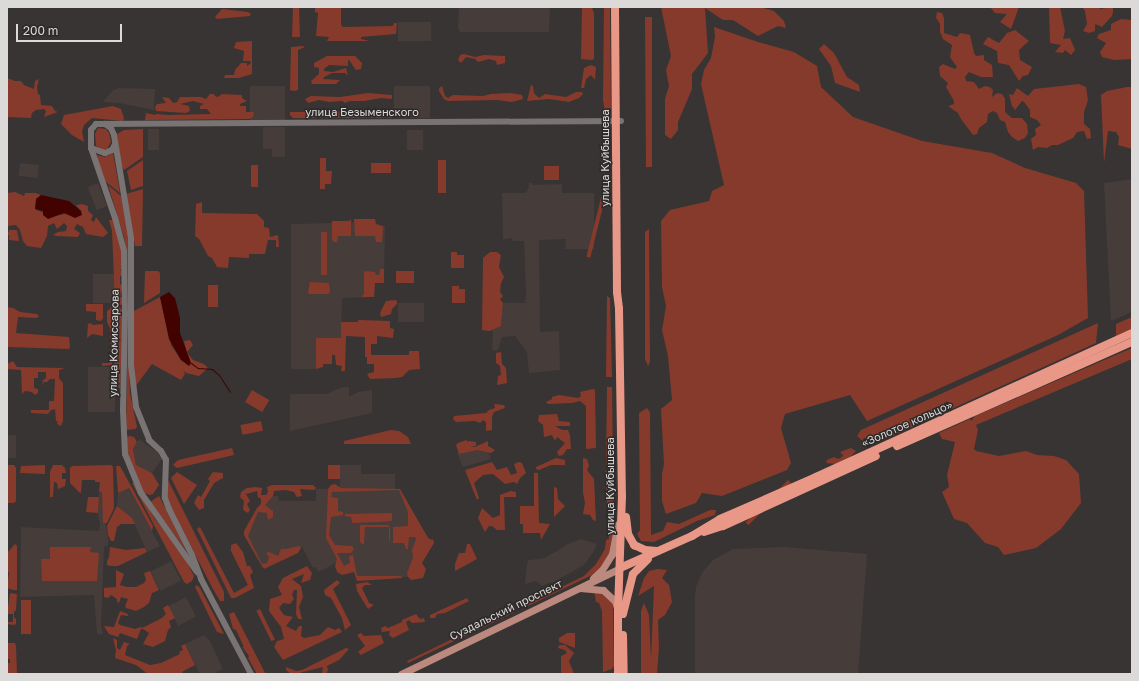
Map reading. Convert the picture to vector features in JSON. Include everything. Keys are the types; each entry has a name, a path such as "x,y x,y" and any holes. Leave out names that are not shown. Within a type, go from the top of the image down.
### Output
{"highway":[{"name":"улица Куйбышева","path":"615,7 621,292 619,309 622,496 620,613"},
{"name":"улица Куйбышева","path":"618,121 620,7"},
{"name":"«Золотое кольцо»","path":"692,536 720,518 816,478 1132,333"},
{"name":"«Золотое кольцо»","path":"620,568 692,536 723,526 889,450 1132,342"},
{"path":"622,496 630,541 639,548 658,551"},
{"path":"618,674 620,613 633,574 658,551"},
{"path":"620,613 624,674"}],"main road":[{"name":"улица Безыменского","path":"104,124 618,121"},
{"name":"улица Комиссарова","path":"104,124 96,124 91,130 91,148 115,218 124,252 125,314 123,410 125,454 141,493 198,572"},
{"path":"91,148 105,153 112,150 115,144 114,135 111,128 104,124"},
{"path":"114,135 123,125"},
{"name":"улица Комиссарова","path":"115,144 132,248 131,366 136,407 149,440 161,451 166,460 165,498 192,555 198,572 251,674"},
{"path":"589,582 602,570 612,554 622,496"},
{"name":"Суздальский проспект","path":"401,674 620,568"},
{"path":"577,588 598,588 608,593 614,600 620,613"}],"shaded area":[{"path":"293,7 299,7 300,37 292,37"},
{"path":"315,7 341,7 341,25 343,27 393,26 394,23 397,23 396,34 361,37 361,39 370,41 327,41 329,37 316,36 318,13 315,12"},
{"path":"459,7 550,7 549,32 460,32 458,28"},
{"path":"582,7 592,8 594,13 594,59 592,60 581,59"},
{"path":"604,7 610,7 611,108 605,111 603,100"},
{"path":"661,7 760,7 774,11 784,21 786,28 778,26 758,36 733,20 723,20 705,8 708,53 692,74 692,89 678,122 678,130 671,139 665,135 665,99 669,86 666,70 671,56"},
{"path":"990,7 1019,7 1011,29 1000,22 1007,14 995,13"},
{"path":"1049,7 1060,7 1065,31 1063,39 1070,38 1075,50 1071,55 1065,50 1063,53 1055,52 1061,45 1050,43"},
{"path":"1082,7 1099,7 1100,9 1113,7 1113,12 1112,16 1102,27 1095,24 1095,31 1089,33 1083,31 1087,24 1085,11"},
{"path":"222,9 248,12 251,14 250,16 217,19 215,17"},
{"path":"937,12 942,13 944,18 944,33 957,37 960,33 970,35 976,56 984,55 984,60 992,65 993,77 981,77 969,72 965,77 966,81 974,82 979,89 985,86 990,87 993,90 992,97 997,93 1002,94 1005,99 1005,112 1012,118 1022,118 1027,124 1028,133 1025,138 1018,141 1012,137 1008,132 1005,122 1000,120 997,113 993,111 988,114 987,122 979,128 977,134 973,135 958,113 948,106 954,104 954,101 946,87 948,83 940,76 939,67 943,64 955,69 957,67 950,57 952,45 943,39 940,32 940,24 936,18"},
{"path":"645,17 652,17 652,167 646,167"},
{"path":"1121,19 1132,20 1132,59 1114,60 1102,57 1100,52 1106,43 1097,38 1099,34 1111,30 1111,24"},
{"path":"398,22 431,22 431,41 398,41"},
{"path":"714,27 794,52 817,66 821,87 853,117 922,141 992,153 1025,168 1076,183 1084,191 1088,318 1058,335 867,421 850,395 785,414 781,428 791,463 787,470 722,496 702,493 696,503 666,514 662,501 662,474 664,464 661,409 672,400 668,356 662,330 666,306 662,287 661,221 670,210 709,201 712,191 724,185 701,84 704,70 711,58 715,37"},
{"path":"1015,30 1029,41 1019,50 1020,60 1032,67 1028,75 1023,76 1019,81 1009,65 998,63 997,51 983,44 988,37 999,43 1007,33"},
{"path":"252,41 252,74 239,78 224,78 225,75 234,75 235,70 241,63 247,63 247,66 251,63 250,61 243,61 244,51 234,48 236,42"},
{"path":"824,44 834,53 847,77 859,85 860,92 835,83 831,66 819,49"},
{"path":"291,47 305,47 298,50 298,90 294,91 290,90"},
{"path":"464,54 475,57 484,55 505,56 505,63 497,65 496,61 489,59 478,62 475,59 466,57 461,63 458,60 460,55"},
{"path":"327,56 355,56 362,63 361,69 356,70 349,60 348,66 329,65 324,69 324,71 333,72 346,68 348,76 345,73 332,73 323,79 340,80 336,84 312,84 311,81 319,74 319,68 314,67 314,63"},
{"path":"591,65 596,67 595,80 591,75 586,79 584,88 581,88 584,68"},
{"path":"7,78 15,81 21,81 24,85 34,89 35,81 39,79 37,87 41,105 52,106 55,111 58,112 44,117 46,111 44,109 36,110 32,113 31,118 7,117"},
{"path":"1079,84 1086,87 1088,100 1084,112 1084,124 1090,129 1091,138 1087,139 1084,131 1077,132 1073,138 1058,145 1052,145 1047,148 1038,147 1033,150 1031,139 1036,135 1035,129 1041,125 1037,120 1030,117 1030,110 1024,102 1022,101 1015,110 1012,106 1009,94 1013,95 1017,88 1028,96 1034,89"},
{"path":"531,85 533,86 534,93 539,98 545,94 566,97 576,92 582,92 583,94 579,98 569,102 549,99 527,101"},
{"path":"250,86 285,86 285,120 250,120"},
{"path":"394,86 430,86 430,118 394,118"},
{"path":"442,86 445,96 448,98 453,95 483,96 511,93 522,95 523,99 512,102 497,100 448,101 444,99 439,91 439,88"},
{"path":"1132,87 1132,149 1118,145 1119,137 1116,132 1108,131 1104,163 1101,95 1107,91"},
{"path":"119,88 155,89 154,110 119,103 103,102 112,91"},
{"path":"368,93 392,95 392,98 350,101 345,103 342,101 329,102 319,100 308,103 305,99 311,96 340,97"},
{"path":"210,94 214,94 218,97 222,94 242,95 242,98 247,101 240,104 240,106 246,106 246,112 254,112 253,117 249,119 145,120 146,113 155,115 211,114 207,109 200,109 200,106 204,104 193,101 180,104 189,106 190,111 186,113 156,111 155,107 157,104 166,103 162,97 169,98 173,103 177,102 180,97 201,97 206,99"},
{"path":"113,106 121,109 124,118 123,121 92,118 84,125 82,131 84,142 72,135 61,124 64,115"},
{"path":"392,111 392,118 293,118 290,115 290,112"},
{"path":"263,127 285,127 285,157 272,157 272,149 263,149"},
{"path":"98,128 106,129 109,133 111,142 107,149 103,150 96,146 95,134"},
{"path":"143,129 143,157 124,170 121,165 117,134 124,130"},
{"path":"148,129 159,129 159,150 148,150"},
{"path":"604,129 607,129 607,170 603,170"},
{"path":"407,130 423,130 423,150 407,150"},
{"path":"113,153 120,193 106,182 99,166 97,155 105,157"},
{"path":"320,158 326,158 326,171 332,171 331,184 325,184 325,189 320,189"},
{"path":"143,160 143,186 131,190 127,171"},
{"path":"438,160 446,160 446,193 438,193"},
{"path":"20,163 39,165 38,178 19,176"},
{"path":"371,163 391,163 391,173 371,173"},
{"path":"251,165 258,165 258,187 251,187"},
{"path":"544,166 559,166 559,180 544,180"},
{"path":"1132,179 1132,312 1111,321 1104,183"},
{"path":"605,182 609,183 590,258 586,257"},
{"path":"98,183 107,206 97,210 88,187"},
{"path":"529,183 532,183 533,185 562,184 562,193 594,193 594,249 565,249 566,239 539,240 540,332 559,331 560,370 529,373 527,352 515,336 502,337 498,350 492,350 493,329 501,326 503,303 525,303 526,294 524,241 513,241 512,238 503,239 502,193 525,193 528,190"},
{"path":"108,185 121,196 127,225 130,249 128,306 127,256 124,237"},
{"path":"143,189 142,246 135,246 126,194"},
{"path":"15,192 24,196 25,193 36,193 41,195 36,199 36,210 54,216 81,211 76,205 82,204 88,206 88,211 93,215 91,220 94,222 96,217 108,233 103,237 86,234 83,227 77,224 74,229 80,233 78,237 56,236 53,235 58,232 66,231 67,226 64,223 57,229 54,223 48,226 47,236 41,248 27,246 23,241 20,230 16,225 8,226 8,231 9,233 9,230 17,230 19,241 9,240 9,235 7,235 7,193"},
{"path":"41,195 69,201 81,211 82,215 75,218 64,213 48,219 43,215 43,211 35,209 36,199"},
{"path":"202,202 202,213 257,214 264,221 264,227 269,228 270,237 278,235 279,247 276,247 276,240 268,240 265,254 249,254 249,258 229,257 228,268 217,267 212,258 208,256 199,239 195,236 196,204"},
{"path":"351,219 351,236 338,236 337,242 333,242 332,221 349,221"},
{"path":"354,219 375,219 376,224 383,226 382,242 376,242 375,236 355,236"},
{"path":"109,220 114,220 122,248 123,267 120,271 123,271 123,275 120,276 120,284 123,286 123,290 120,297 124,298 124,302 121,305 115,304 112,231"},
{"path":"368,222 369,227 385,226 384,283 375,283 374,297 342,298 341,338 316,338 316,369 291,369 291,224"},
{"path":"649,229 650,362 648,366 645,359 645,232"},
{"path":"321,232 327,232 327,275 321,275"},
{"path":"451,252 457,252 457,255 464,255 464,268 451,268"},
{"path":"490,252 497,252 501,255 499,267 504,277 501,283 500,292 503,296 500,299 503,303 501,326 490,331 482,330 483,258"},
{"path":"380,269 384,269 384,283 375,283 374,297 361,297 364,294 364,271 375,272 376,275 379,275"},
{"path":"145,271 158,271 160,273 160,293 144,303"},
{"path":"396,271 414,271 414,283 396,283"},
{"path":"93,274 116,274 116,303 93,303"},
{"path":"310,282 329,283 330,292 328,294 309,294"},
{"path":"208,285 218,285 218,307 208,307"},
{"path":"452,286 459,286 459,289 465,289 465,303 452,303"},
{"path":"169,292 175,298 180,318 180,333 191,363 189,366 181,360 169,339 160,297"},
{"path":"607,296 610,298 612,377 606,377"},
{"path":"160,297 171,345 181,360 191,363 187,354 184,341 190,340 193,345 187,352 193,360 204,364 208,368 199,376 186,373 183,370 185,374 181,380 152,364 135,387 133,375 134,311"},
{"path":"386,301 397,301 397,304 392,309 391,314 381,317 380,313"},
{"path":"398,303 424,303 424,322 398,322"},
{"path":"86,304 103,304 103,318 101,321 96,320 96,312 86,311"},
{"path":"7,307 13,308 20,312 37,314 39,316 37,318 18,317 16,333 69,337 69,349 8,347"},
{"path":"113,308 112,365 102,366 102,363 109,363 111,358 110,328 107,322 107,311"},
{"path":"115,308 120,308 123,311 120,388 114,388"},
{"path":"128,314 130,314 130,393 137,427 135,429 126,430"},
{"path":"1132,317 1132,329 1116,336 1116,324"},
{"path":"359,320 390,321 390,328 394,329 393,338 377,336 377,344 371,344 371,355 409,355 409,351 419,351 420,369 409,370 402,377 370,379 367,374 374,372 374,364 367,364 367,357 365,357 365,337 346,336 345,371 341,371 342,366 336,365 335,355 332,355 332,364 323,364 323,367 316,369 316,338 341,338 341,322 357,322"},
{"path":"91,323 92,325 103,324 103,336 92,334 87,338 88,324"},
{"path":"1098,323 1096,343 879,442 864,442 857,436 861,430"},
{"path":"1132,348 1132,359 976,425 978,430 974,449 976,451 999,456 1026,451 1037,455 1054,456 1066,460 1079,474 1081,503 1061,529 1036,548 1004,555 998,547 985,543 967,523 954,519 942,492 949,487 947,475 955,442 942,439 939,433 970,419 971,421 975,416"},
{"path":"501,352 502,364 506,368 507,383 497,385 498,376 501,375 500,366 496,363 496,353"},
{"path":"13,361 17,367 65,368 59,370 59,378 63,383 63,421 61,426 57,424 58,421 56,421 55,409 51,410 48,414 31,413 31,410 49,410 49,401 54,401 55,379 50,379 47,382 44,382 42,386 43,380 46,378 46,372 38,372 38,378 34,378 34,388 38,389 38,393 35,395 32,392 25,391 22,394 21,370 7,369 7,364"},
{"path":"88,367 115,367 115,412 88,412"},
{"path":"343,387 349,387 349,397 358,392 372,390 372,413 290,431 290,394 326,394"},
{"path":"607,387 612,387 613,465 606,465"},
{"path":"593,389 595,390 596,448 586,449 586,406 580,401 572,403 548,404 546,402 552,399 552,397 559,395 578,398 581,396 580,392"},
{"path":"252,390 269,400 262,412 245,402"},
{"path":"494,404 504,405 505,408 494,412 492,417 492,430 486,431 486,422 483,420 480,423 475,421 456,422 453,419 454,416 486,413 495,408"},
{"path":"647,408 650,412 651,535 663,531 667,522 679,524 710,510 716,510 715,515 697,521 654,542 641,541 637,534 640,530 639,413"},
{"path":"557,414 559,421 570,422 570,426 555,426 562,430 568,430 570,435 571,449 567,449 563,455 559,456 557,452 565,443 557,437 555,441 552,435 544,437 543,425 538,421 539,415"},
{"path":"261,421 263,431 242,435 240,425"},
{"path":"391,430 399,431 408,437 411,444 344,444 344,441"},
{"path":"7,435 16,435 16,458 7,458"},
{"path":"126,437 134,437 137,442 133,449 136,465 152,473 159,485 153,494 150,495 144,493 137,478 125,446"},
{"path":"139,439 158,453 162,459 152,473 136,465 133,449"},
{"path":"467,440 468,444 468,441 476,442 476,446 470,446 475,447 488,441 488,446 495,450 491,453 477,450 459,454 456,445"},
{"path":"232,448 234,455 177,468 173,465 178,460"},
{"path":"851,448 856,451 850,457 836,464 826,463 827,460 834,457 838,459 842,457 843,455 840,452"},
{"path":"470,449 488,450 491,459 463,467 457,453"},
{"path":"556,458 565,460 565,465 551,465 539,470 536,469 536,467"},
{"path":"583,458 587,459 589,466 587,470 594,479 596,521 593,520 590,515 583,514 585,503 583,493"},
{"path":"492,462 497,470 507,467 511,475 517,473 514,464 519,462 522,463 526,473 520,478 517,484 514,482 505,484 493,474 483,475 474,483 479,498 477,500 465,470"},
{"path":"7,465 14,465 16,468 16,501 14,503 8,503"},
{"path":"45,465 45,474 20,473 21,466"},
{"path":"53,465 62,465 65,468 66,473 62,473 62,479 66,479 65,486 58,489 57,483 54,482 53,497 50,497 50,472"},
{"path":"111,465 113,467 114,508 107,523 103,523 102,492 99,491 100,482 95,482 95,480 82,480 81,493 70,483 70,468 72,466"},
{"path":"328,465 340,465 340,479 328,479"},
{"path":"340,465 361,465 361,474 395,474 395,489 400,489 428,538 408,577 357,581 353,568 344,572 338,562 318,572 316,567 313,568 302,547 262,568 244,535 267,496 278,496 279,501 316,501 316,489 340,489"},
{"path":"116,466 120,466 153,526 152,531 129,488 118,493"},
{"path":"613,470 614,539 609,556 603,566 592,575 528,606 527,604 584,576 596,564 605,549 606,540 609,539 605,471"},
{"path":"177,472 197,485 184,504 171,478"},
{"path":"213,472 223,473 223,478 214,483 204,500 204,508 199,510 194,503 198,495 201,497 210,481 208,479"},
{"path":"534,473 538,473 539,523 550,524 541,540 540,533 523,533 523,524 520,524 520,506 534,506"},
{"path":"168,480 224,592 224,601 220,601 213,589 170,506 167,494"},
{"path":"788,480 791,483 748,525 746,522"},
{"path":"132,483 134,483 155,519 181,551 194,576 192,581 187,584 184,582"},
{"path":"335,484 341,488 400,489 428,538 433,539 434,543 422,563 426,569 423,578 411,580 407,573 413,558 412,550 416,539 415,537 409,537 408,549 406,549 404,543 393,543 393,527 408,526 408,512 399,490 332,492 331,497 338,498 338,511 343,512 343,515 331,517 329,535 335,545 352,546 354,549 351,553 337,553 344,566 350,563 349,556 353,555 357,576 401,576 402,578 357,581 354,572 342,575 337,572 335,566 337,559 326,538 328,489 331,485"},
{"path":"272,485 313,485 316,488 314,490 300,489 302,496 297,497 294,492 286,490 274,491 273,496 265,505 273,511 273,517 268,520 267,513 258,512 248,536 262,564 267,563 269,557 266,553 269,552 278,556 281,549 299,546 301,548 298,553 264,569 244,535 244,531 257,508 261,504 261,499 258,497 257,491 246,494 250,501 247,504 250,510 248,513 243,510 244,501 240,497 241,492 247,488 255,487 262,488 261,495 266,495 268,492 267,487"},
{"path":"128,487 160,546 147,552 132,518 117,506 118,493"},
{"path":"554,487 557,488 558,499 565,506 554,517"},
{"path":"99,491 105,491 104,512 108,539 108,545 104,547 101,627 103,634 97,634 94,595 20,597 21,527 99,531"},
{"path":"511,491 516,492 516,497 504,497 505,530 497,530 492,526 489,526 485,532 478,518 482,508 493,518 500,515 500,495"},
{"path":"159,496 171,519 189,554 150,502"},
{"path":"88,497 99,497 98,513 86,512"},
{"path":"117,506 132,518 135,524 121,524 117,527 114,541 111,541 108,535 107,526"},
{"path":"392,513 392,521 379,522 352,523 351,517 345,516 345,514"},
{"path":"360,525 389,525 390,540 389,541 389,527 365,527 364,544 362,544 360,542"},
{"path":"200,527 234,593 248,585 231,551 231,545 236,543 243,552 247,566 250,566 253,572 250,575 254,588 235,598 231,598 197,529"},
{"path":"581,539 597,544 584,565 552,583 551,582 542,586 536,581 525,584 527,563 529,560 545,558 568,544"},
{"path":"15,544 17,546 17,590 13,590 7,588 9,573 7,569 7,553"},
{"path":"467,544 470,544 477,559 455,571 455,564 459,553 465,553"},
{"path":"50,547 91,547 90,552 99,553 97,581 42,581 41,559 50,559"},
{"path":"110,547 126,550 145,548 147,552 118,566 110,566 107,565 107,561"},
{"path":"784,547 867,554 858,674 695,674 695,597 696,587 702,573 713,560 733,549"},
{"path":"171,561 181,581 160,591 151,571"},
{"path":"307,566 312,573 310,580 301,583 304,574 292,579 301,586 303,597 299,607 302,619 298,619 296,614 297,590 294,590 292,595 294,599 290,604 283,603 279,608 284,615 293,617 286,626 296,631 299,626 302,626 301,636 304,638 320,635 328,627 335,630 339,628 342,632 283,660 274,647 277,641 284,639 281,627 269,611 270,599 282,595 278,587 283,578"},
{"path":"657,569 667,570 662,578 669,585 672,602 665,615 658,620 659,647 657,674 641,674 641,611 644,603 649,615 651,659 654,586 638,596 644,578 649,571"},
{"path":"116,570 124,574 120,585 127,587 136,587 144,583 146,580 144,573 150,571 159,590 152,593 149,603 144,607 136,611 126,608 125,606 128,599 121,597 119,603 117,602 117,599 111,595 108,598 104,597 104,588 116,587"},
{"path":"337,580 340,583 333,589 351,625 345,630 342,618 331,598 325,595 324,590"},
{"path":"367,582 372,585 365,585 362,588 369,603 374,605 368,609 357,591 356,584"},
{"path":"197,585 224,634 217,632 195,587"},
{"path":"594,590 601,591 613,604 614,666 612,669 603,672 602,611 599,603 596,602"},
{"path":"10,593 17,594 16,610 14,612 16,624 14,625 7,624 7,622 13,622 13,614 7,614"},
{"path":"186,597 196,617 178,626 168,606"},
{"path":"467,598 469,601 445,613 437,614 435,618 430,618 430,615"},
{"path":"21,600 31,600 31,634 21,634"},
{"path":"168,605 175,618 169,621 171,627 168,630 165,641 153,647 143,644 149,633 143,629 141,629 137,639 120,633 118,637 109,634 104,626 114,627 120,611 128,614 128,616 121,615 118,623 120,625 135,629 142,628 162,618 166,614 163,608"},
{"path":"260,609 275,640 271,641 256,611"},
{"path":"512,610 513,613 408,663 407,661"},
{"path":"234,612 265,674 257,674 248,658 249,656 243,648 236,630 233,629 229,614"},
{"path":"416,614 420,619 424,618 425,622 412,623 409,620 406,622 409,630 393,638 389,635 390,631 382,632 381,628 385,626 388,628"},
{"path":"361,633 364,636 381,635 384,643 361,655 358,652 365,646 357,635"},
{"path":"567,633 575,633 575,648 559,642 559,638"},
{"path":"204,635 210,641 223,669 212,674 200,674 185,644"},
{"path":"113,638 117,640 117,648 120,650 124,642 130,644 127,646 125,655 150,665 161,663 180,654 179,652 183,650 181,646 185,644 195,665 182,672 183,674 148,674 136,665 115,658 116,650"},
{"path":"7,643 15,643 16,646 17,674 7,674 10,659 7,659"},
{"path":"559,645 565,645 574,653 569,661 574,674 562,674 561,656 567,653 565,650 558,648"},
{"path":"346,648 349,649 339,660 327,666 328,670 326,674 319,674 322,673 323,667 295,674 291,674 286,670 286,667 296,671 302,670"}],"waterway":[{"path":"191,363 198,368 212,369 219,375 230,392"}]}
